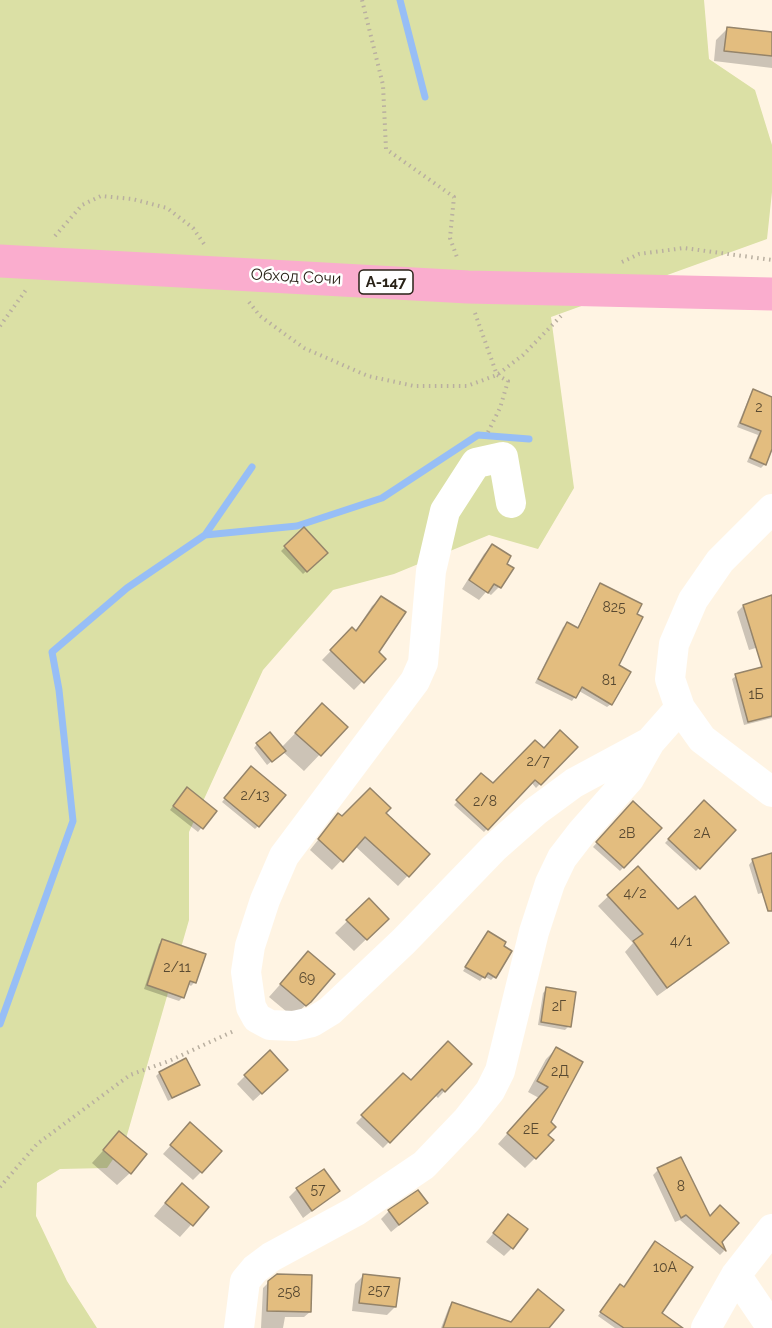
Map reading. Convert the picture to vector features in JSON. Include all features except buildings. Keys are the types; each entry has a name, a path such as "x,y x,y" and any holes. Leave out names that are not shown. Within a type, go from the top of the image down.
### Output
{"highway":[{"name":"Обход Сочи","path":"0,261 468,287 772,294"}],"street":[{"path":"511,503 503,457 476,463 445,511 430,572 423,663 415,681 284,856 265,900 250,946 246,972 251,1007 257,1018 270,1025 294,1026 312,1022 330,1011 404,941 494,848 536,811 574,783 650,742"},
{"path":"772,509 720,561 693,600 674,644 670,679 680,708 702,739 772,792"},
{"path":"238,1328 245,1281 255,1269 280,1251 356,1211 424,1165 490,1091 500,1071 534,932 550,883 562,858 629,780 650,742 680,708"},
{"path":"706,1328 736,1275 772,1229"},
{"path":"736,1275 771,1328"}],"path":[{"path":"362,0 383,85 386,149 454,197 450,238 461,270"},
{"path":"475,312 497,375 508,381 500,408 487,434"},
{"path":"0,1187 37,1144 130,1075 216,1041 257,1018"}],"green space":[{"path":"0,0 704,0 709,59 755,90 772,145 772,192 767,239 551,317 574,488 538,549 489,535 394,574 333,590 263,670 189,832 189,920 125,1142 107,1168 60,1169 37,1183 36,1216 67,1281 97,1328 0,1328"}],"waterway":[{"path":"400,0 425,97"},
{"path":"205,535 297,526 382,498 478,435 529,439"},
{"path":"0,1024 73,821 59,690 52,652 127,588 205,535 252,467"}]}
